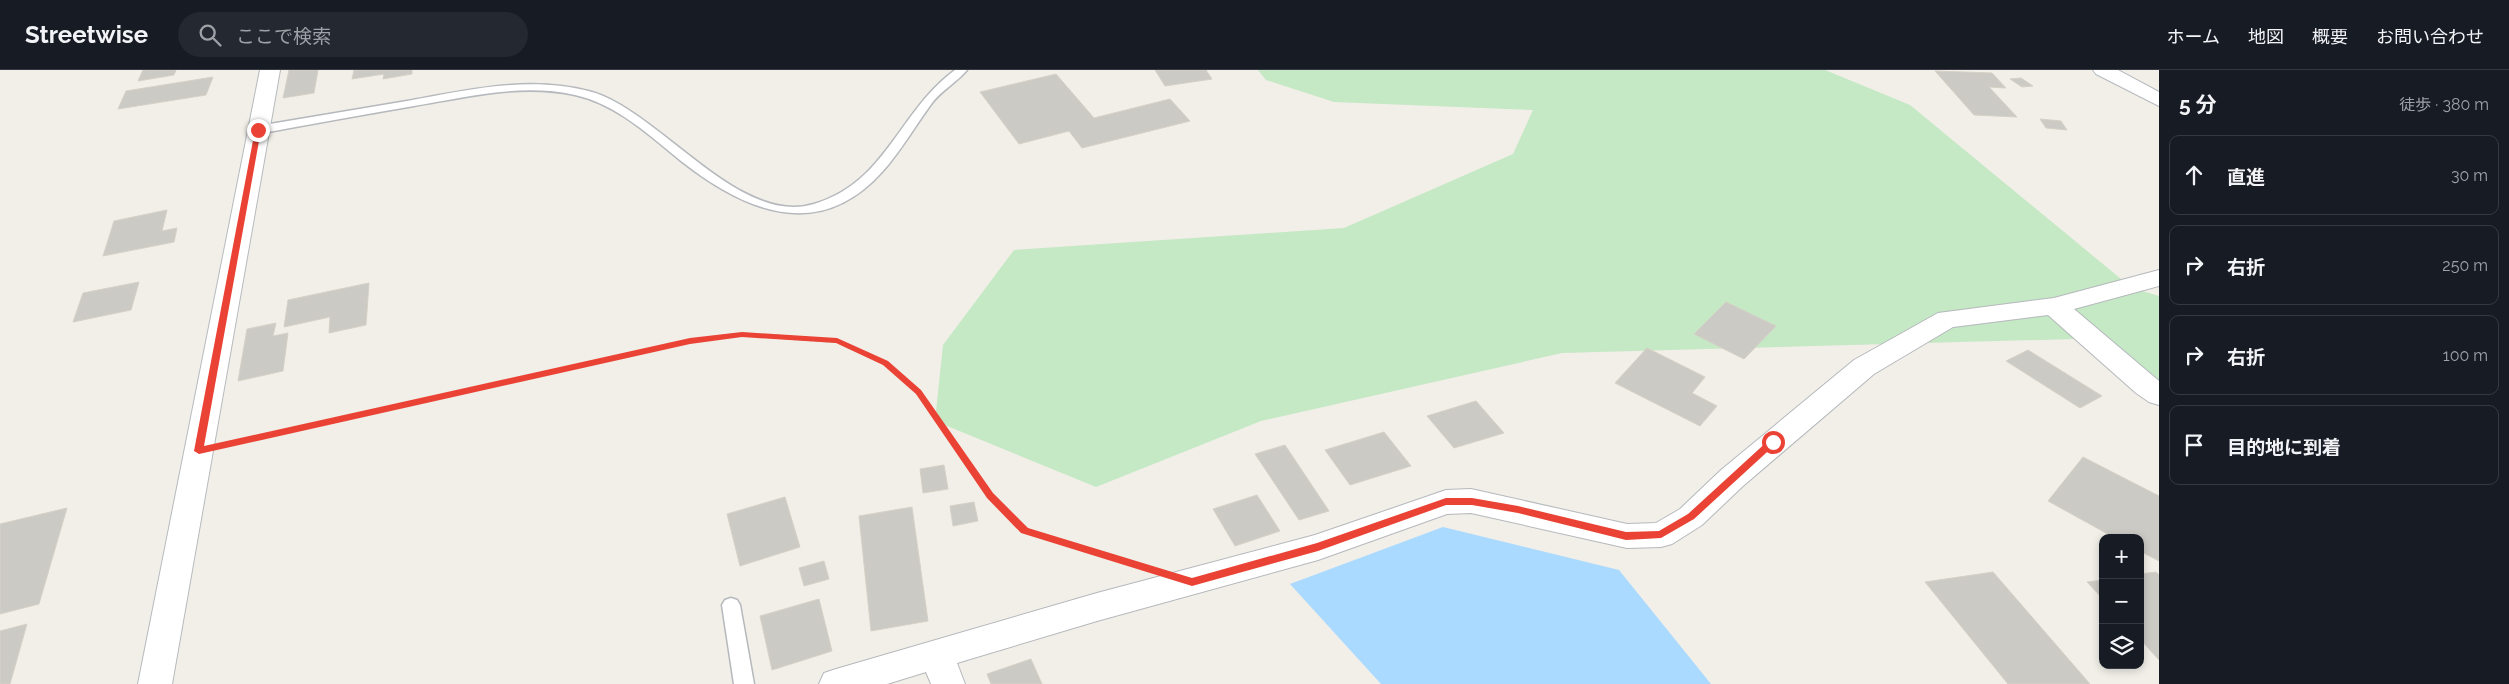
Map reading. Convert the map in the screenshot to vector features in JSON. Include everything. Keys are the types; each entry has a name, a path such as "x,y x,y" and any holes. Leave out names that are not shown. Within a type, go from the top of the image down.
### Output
{"street":[{"path":"155,684 270,70"},
{"path":"2103,70 2159,100"},
{"path":"836,684 936,653 1283,558 1446,502 1472,502 1518,510 1626,536 1661,535 1691,517 1773,442 1872,362 1946,319 2054,306 2159,278"},
{"path":"2054,306 2146,386 2159,395"},
{"path":"936,653 948,684"}],"lane":[{"path":"258,130 494,89 534,86 566,90 595,97 620,109 687,161 752,202 769,208 790,211 819,206 844,198 867,182 884,163 930,96 945,80 962,70"},
{"path":"731,605 744,684"}],"path":[{"path":"199,451 690,341 742,334 837,340 885,363 918,392 990,495 1025,530 1130,562"}],"green space":[{"path":"1258,70 1825,70 1910,105 2132,288 2159,296 2159,381 2074,339 1562,353 1261,421 1096,487 935,421 943,345 1014,250 1344,228 1513,154 1533,110 1334,102 1266,80"}],"water":[{"path":"1443,527 1619,570 1711,684 1381,684 1290,584"}],"building":[{"path":"143,70 176,70 174,75 138,81"},
{"path":"289,70 318,70 314,93 283,98"},
{"path":"354,70 412,70 412,74 383,79 384,74 352,79"},
{"path":"1155,70 1206,70 1212,79 1165,86"},
{"path":"1935,71 1992,73 2006,88 1989,87 2017,117 1974,115"},
{"path":"1056,74 1094,118 1170,99 1190,121 1082,148 1069,131 1019,144 980,92"},
{"path":"213,77 206,95 118,109 126,91"},
{"path":"2021,78 2033,86 2022,87 2010,79"},
{"path":"2040,119 2061,121 2067,130 2046,128"},
{"path":"167,210 162,231 177,228 174,242 103,256 114,221"},
{"path":"139,282 131,310 73,322 83,293"},
{"path":"369,283 366,325 329,333 330,317 284,327 288,300"},
{"path":"1726,302 1776,326 1744,359 1694,334"},
{"path":"276,323 273,336 288,333 283,371 238,381 247,329"},
{"path":"1647,348 1705,377 1692,393 1717,406 1700,426 1615,383"},
{"path":"2028,350 2102,396 2080,408 2006,361"},
{"path":"1476,401 1504,433 1454,448 1427,416"},
{"path":"1384,432 1411,466 1350,485 1325,450"},
{"path":"1285,445 1329,511 1299,520 1255,454"},
{"path":"2083,457 2159,496 2159,561 2144,553 2144,534 2108,534 2048,501"},
{"path":"944,465 948,489 923,493 920,469"},
{"path":"1257,495 1280,531 1235,546 1213,509"},
{"path":"785,497 800,547 740,566 727,514"},
{"path":"974,502 978,521 953,526 950,506"},
{"path":"912,507 928,621 871,631 859,516"},
{"path":"67,508 39,604 0,614 0,524"},
{"path":"824,561 829,579 804,586 799,568"},
{"path":"1993,572 2090,684 2008,684 1925,582"},
{"path":"2156,572 2159,575 2159,660 2144,643 2144,574"},
{"path":"2099,580 2099,595 2087,582"},
{"path":"819,599 832,651 772,670 760,616"},
{"path":"27,624 10,684 0,684 0,631"},
{"path":"1031,659 1042,684 991,684 987,674"}],"route":[{"path":"258,130 199,451 544,372 690,341 742,334 837,340 885,363 918,392 990,495 1025,530 1104,553 1192,582 1318,547 1446,502 1472,502 1518,510 1580,523 1626,536 1661,535 1691,517 1773,442"}]}
